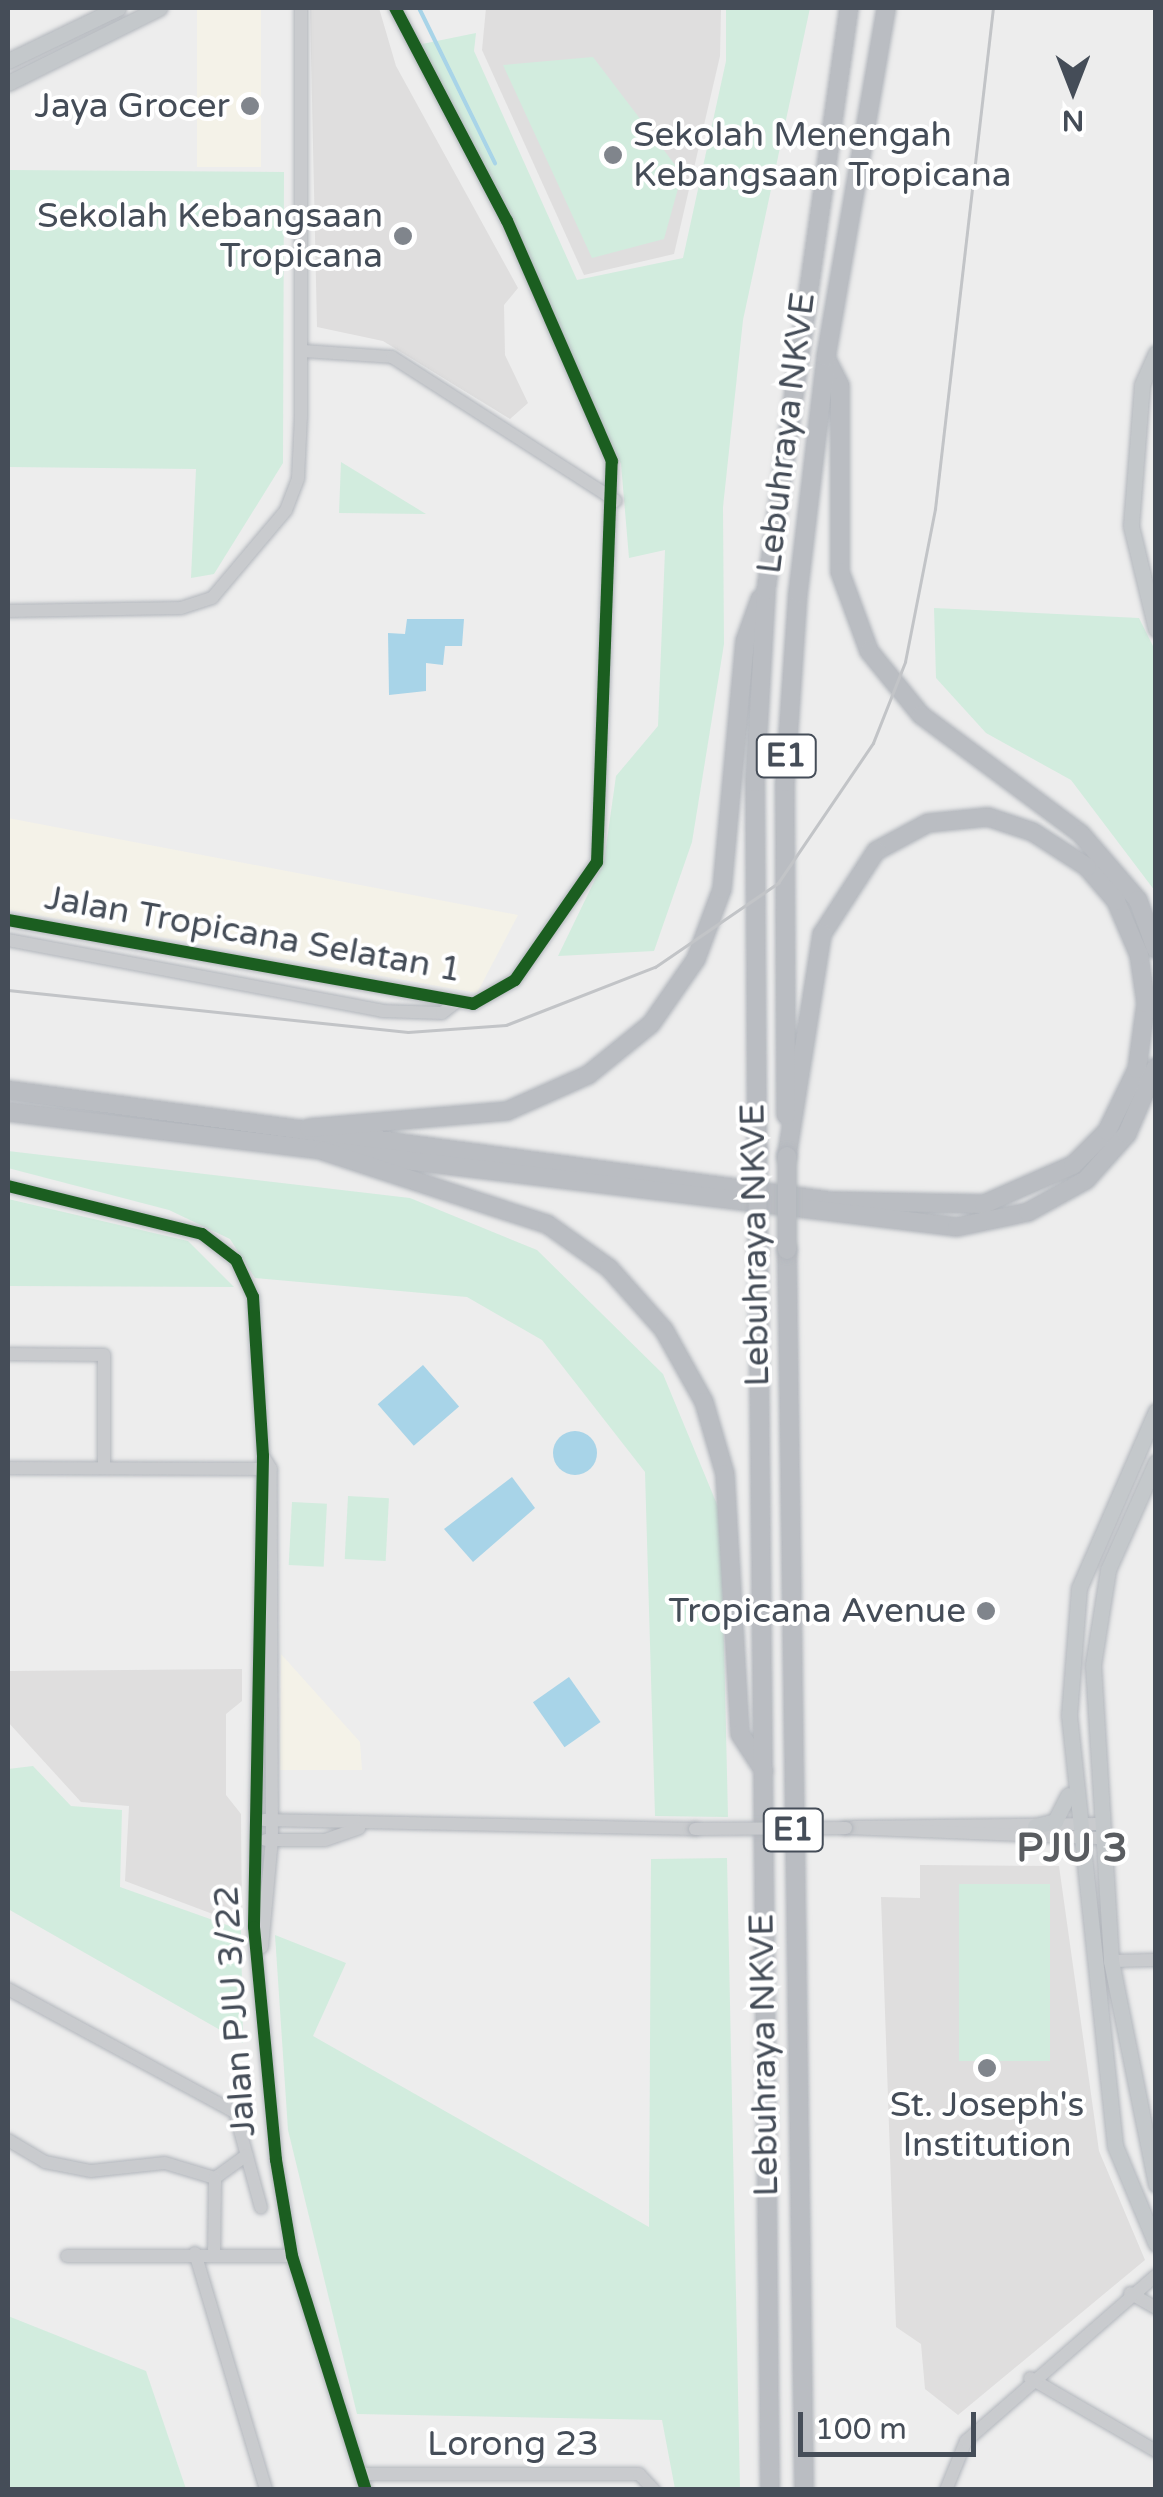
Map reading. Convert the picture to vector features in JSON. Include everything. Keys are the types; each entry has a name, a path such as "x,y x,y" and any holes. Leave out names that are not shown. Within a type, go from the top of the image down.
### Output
{"highway":[{"name":"Lebuhraya NKVE","path":"770,2490 755,782 766,590 849,8"},
{"name":"Lebuhraya NKVE","path":"804,2490 787,1156 788,714 826,357 886,8"},
{"path":"826,357 840,386 840,572 869,651 922,714 1081,834 1138,900 1156,949"},
{"path":"304,1130 507,1111 588,1075 651,1024 696,958 719,902 745,642 766,590"},
{"path":"8,1090 831,1201 943,1208 1004,1198 1090,1150 1122,1106 1144,1043 1139,955 1116,902 1086,867 1033,832 988,817 928,823 876,851 822,934 787,1156"},
{"path":"8,1112 319,1148 845,1220 957,1227 1028,1212 1086,1180 1127,1134 1156,1068"},
{"path":"319,1148 342,1164 479,1195 547,1224 609,1268 664,1330 704,1402 725,1474 740,1734 764,1771"}],"main road":[{"path":"8,61 97,13 118,8"},
{"path":"8,84 159,8"},
{"path":"1156,353 1142,384 1131,526 1156,629"},
{"path":"1156,1411 1079,1588 1071,1787 1116,2146 1156,2244"},
{"path":"1156,1462 1099,1611 1097,1831 1111,1961 1156,2185"},
{"path":"1035,1826 1055,1822 1071,1787"}],"street":[{"path":"8,611 182,608 238,577 298,478 302,351 301,8"},
{"name":"Jalan Tropicana Selatan 1","path":"8,920 456,1002 503,993 597,862 616,501 606,444 507,221 395,8"},
{"path":"302,351 392,357 616,501"},
{"name":"Jalan Tropicana Selatan 1","path":"8,940 382,1011 442,1013 456,1002"},
{"name":"Jalan PJU 3/22","path":"8,1186 202,1234 236,1260 259,1337 254,1840 276,2160 292,2256 366,2490"},
{"path":"8,1354 104,1355 104,1468"},
{"path":"8,1468 259,1462"},
{"name":"Jalan PJU 3/22","path":"259,1462 271,1469 272,1840 262,1947"},
{"path":"254,1820 360,1828 1035,1826 1075,1832"},
{"path":"254,1840 360,1828"},
{"path":"846,1828 1097,1831"},
{"path":"1111,1961 1149,1960"},
{"path":"8,1988 236,2112 261,2208"},
{"path":"8,2140 62,2168 165,2163 215,2178"},
{"path":"215,2178 246,2154"},
{"path":"214,2254 215,2178"},
{"path":"195,2254 266,2490"},
{"path":"67,2256 292,2256"},
{"path":"946,2490 966,2440 1030,2378 1156,2275"},
{"path":"1130,2293 1156,2308"},
{"path":"1030,2378 1156,2452"},
{"name":"Lorong 23","path":"362,2474 639,2474 654,2490"}],"shaded area":[{"path":"197,8 261,8 261,167 197,167"},
{"name":"Sekolah Kebangsaan Tropicana","path":"310,8 379,8 396,66 518,288 504,305 505,355 528,403 510,419 383,341 317,327"},
{"name":"Sekolah Menengah Kebangsaan Tropicana","path":"486,8 721,8 720,56 674,254 584,275 482,50"},
{"path":"8,818 518,915 477,993 8,910"},
{"path":"281,1654 360,1742 362,1770 280,1770"},
{"path":"242,1669 242,1701 226,1714 226,1795 241,1814 242,1925 125,1881 129,1806 81,1802 8,1722 8,1671"},
{"name":"St. Joseph's Institution","path":"920,1865 1059,1866 1099,2151 1145,2260 958,2415 925,2389 921,2344 896,2327 881,1897 920,1898"}],"green space":[{"path":"726,8 810,8 743,320 723,507 724,644 692,842 654,951 558,956 604,861 616,776 658,726 665,550 629,558 621,464 422,44 476,33 474,51 577,280 683,258 726,61"},
{"path":"593,57 682,174 664,239 592,258 503,65"},
{"path":"8,170 284,172 283,463 214,574 191,578 196,469 8,467"},
{"path":"341,462 426,514 339,513"},
{"path":"934,608 1139,618 1155,650 1155,891 1071,780 986,733 936,678"},
{"path":"8,1151 410,1198 537,1250 663,1374 721,1514 728,1817 655,1816 645,1472 542,1340 467,1297 255,1278 230,1239 169,1210 8,1168"},
{"path":"8,1199 188,1241 234,1287 8,1286"},
{"path":"348,1496 389,1498 386,1561 345,1559"},
{"path":"292,1502 327,1504 324,1567 289,1565"},
{"path":"33,1766 71,1806 122,1810 120,1887 241,1930 243,2043 8,1909 8,1769"},
{"path":"727,1858 740,2489 675,2489 662,2420 357,2414 288,2130 275,1935 346,1963 313,2036 649,2227 651,1859"},
{"path":"959,1884 1050,1884 1050,2061 959,2061"},
{"path":"8,2316 146,2371 186,2489 8,2489"}],"water":[{"path":"407,619 464,619 462,646 445,646 443,665 426,663 426,691 389,695 388,633 405,634"},
{"path":"423,1365 459,1407 414,1446 378,1404"},
{"path":"575,1431 591,1437 597,1453 591,1469 575,1475 559,1469 553,1453 559,1437"},
{"path":"512,1477 535,1508 473,1562 444,1529"},
{"path":"569,1677 601,1722 565,1747 533,1702"}],"waterway":[{"path":"419,8 495,163"}],"tram line":[{"path":"8,990 408,1032 506,1025 655,967 778,883 873,743 905,662 935,509 993,8"}],"cycle path":[{"path":"8,920 473,1004 515,980 597,862 612,461 507,221 395,8"},
{"path":"8,1186 202,1234 236,1260 253,1297 263,1456 254,1927 276,2160 292,2256 366,2490"}],"place":[{"name":"Jaya Grocer","path":"250,106"},
{"name":"Sekolah Menengah Kebangsaan Tropicana","path":"613,155"},
{"name":"Sekolah Kebangsaan Tropicana","path":"403,236"},
{"name":"Tropicana Avenue","path":"986,1611"},
{"name":"St. Joseph's Institution","path":"987,2068"}],"district":[{"name":"PJU 3","path":"1072,1848"}]}
